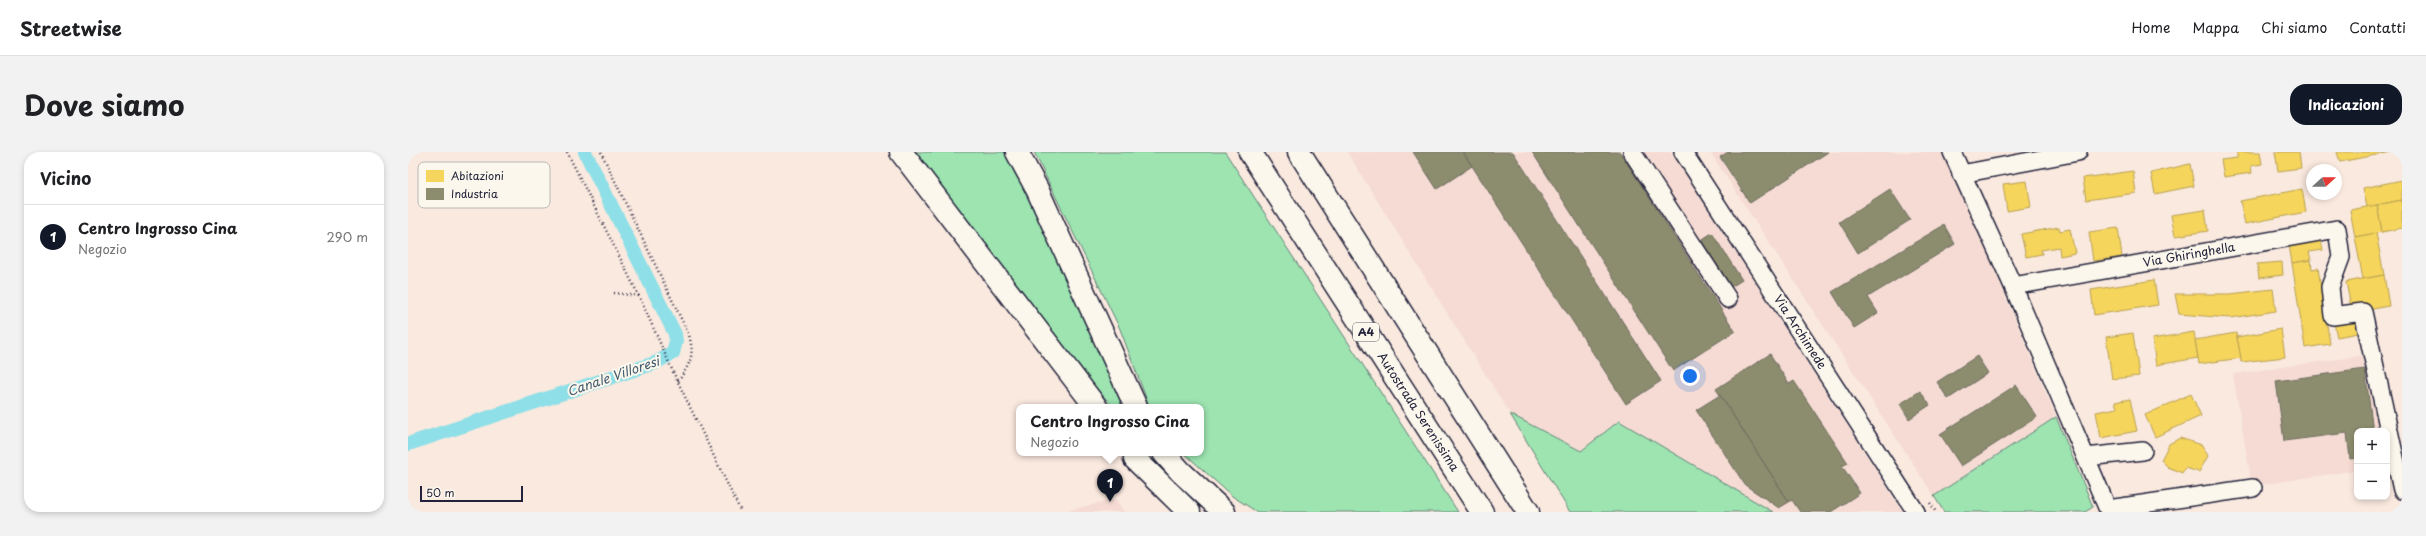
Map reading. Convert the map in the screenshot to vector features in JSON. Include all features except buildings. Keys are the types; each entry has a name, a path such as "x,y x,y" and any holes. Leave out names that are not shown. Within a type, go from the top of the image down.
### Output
{"highway":[{"path":"900,152 1094,404"},
{"path":"1017,152 1038,188 1135,404"},
{"name":"Autostrada Serenissima","path":"1250,152 1482,512"},
{"path":"1299,152 1526,508"},
{"path":"1133,456 1174,512"},
{"path":"1133,456 1189,512"},
{"path":"1167,456 1186,478 1224,512"}],"street":[{"path":"1632,152 1728,300"},
{"name":"Via Archimede","path":"1683,152 1916,512"},
{"path":"1952,152 2109,510 2253,488"},
{"path":"1961,174 2078,152"},
{"name":"Via Ghiringhella","path":"2012,286 2337,229 2341,257 2330,287 2333,316 2363,312 2380,396 2402,490"},
{"path":"2086,457 2143,451"}],"path":[{"path":"567,152 640,296 674,374 741,512"},
{"path":"602,152 690,335 694,351 690,364 678,382"},
{"path":"614,293 640,296"}],"shaded area":[{"path":"1347,152 1671,152 1903,512 1773,512 1619,421 1581,451 1510,414"},
{"path":"1710,152 1945,152 2056,417 1934,496"},
{"path":"2367,355 2380,428 2354,428 2354,470 2258,485 2251,480 2233,374"},
{"path":"1116,499 1124,512 1062,512"}],"green space":[{"path":"915,152 1009,152 1123,400 1123,404 1110,404"},
{"path":"1034,152 1225,152 1458,512 1257,512 1232,496 1187,456 1204,456 1204,404 1149,404 1120,329"},
{"path":"1510,414 1581,451 1619,421 1773,512 1570,512"},
{"path":"2056,417 2093,507 2085,512 1944,512 1934,496"}],"waterway":[{"name":"Canale Villoresi","path":"408,444 655,363 673,353 676,341 675,334 585,152"}],"place":[{"name":"Centro Ingrosso Cina","path":"1110,502"}]}
